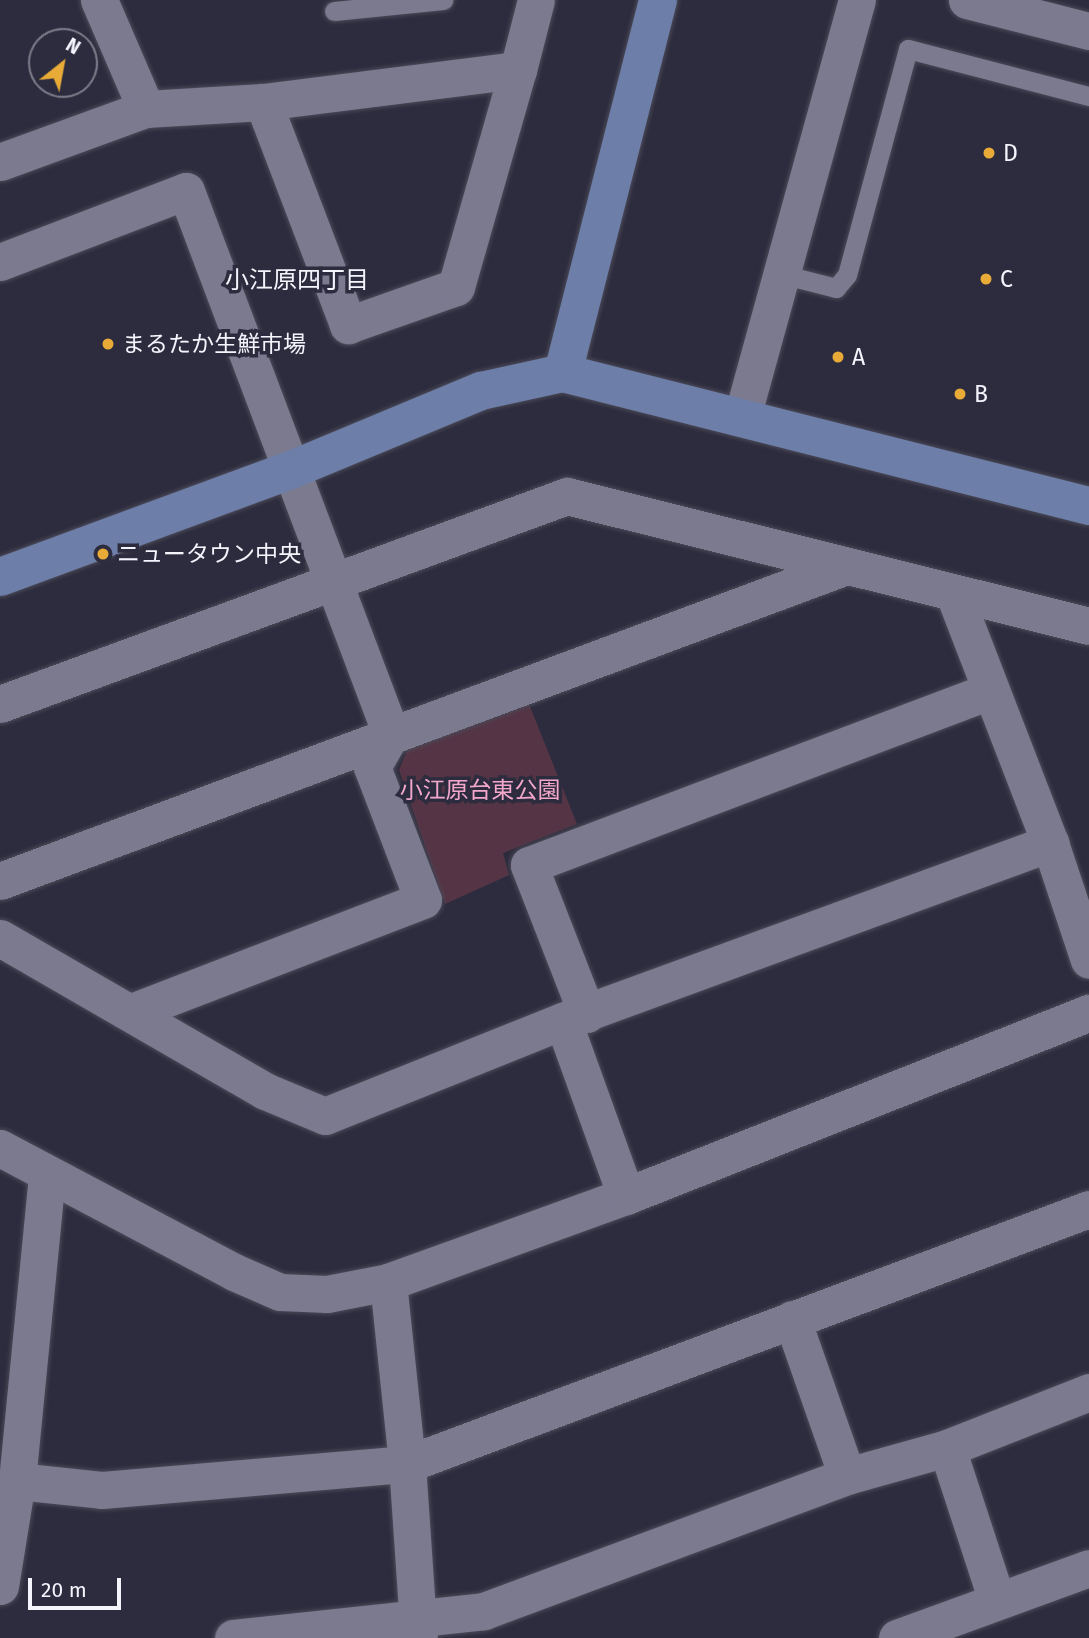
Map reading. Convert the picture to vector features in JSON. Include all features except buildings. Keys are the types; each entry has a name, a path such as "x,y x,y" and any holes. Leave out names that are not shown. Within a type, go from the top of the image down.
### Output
{"street":[{"path":"99,0 146,109"},
{"path":"263,102 348,325 456,287 536,0"},
{"path":"563,373 658,0"},
{"path":"742,417 857,0"},
{"path":"967,0 1089,31"},
{"path":"0,162 146,109 263,102 518,70"},
{"path":"0,262 186,191 335,579 391,734 372,767 423,900 131,1012"},
{"path":"0,577 291,470 481,391 563,373 1089,506"},
{"path":"0,704 566,496 1089,626"},
{"path":"0,881 844,567"},
{"path":"954,594 1050,843 1089,960"},
{"path":"626,1196 529,865 990,691"},
{"path":"0,938 265,1091 325,1116 575,1018 1050,843"},
{"path":"0,1148 280,1292 327,1294 388,1282 626,1196 1089,1013"},
{"path":"0,1586 18,1481 47,1174"},
{"path":"18,1481 102,1489 407,1464 1089,1209"},
{"path":"388,1282 407,1464 418,1629"},
{"path":"792,1319 847,1476"},
{"path":"233,1638 418,1629 484,1611 847,1476 947,1448 1089,1392"},
{"path":"947,1448 997,1601"},
{"path":"897,1638 1089,1568"}],"lane":[{"path":"334,11 443,0"},
{"path":"781,274 836,288 847,275 908,50 1089,96"}],"green space":[{"name":"小江原台東公園","path":"529,704 577,824 503,853 509,875 445,904 399,770 410,743"}],"place":[{"name":"D","path":"989,153"},
{"name":"C","path":"986,279"},
{"name":"まるたか生鮮市場","path":"108,344"},
{"name":"A","path":"838,357"},
{"name":"B","path":"960,394"},
{"name":"ニュータウン中央","path":"103,554"}],"district":[{"name":"小江原四丁目","path":"297,281"}]}
